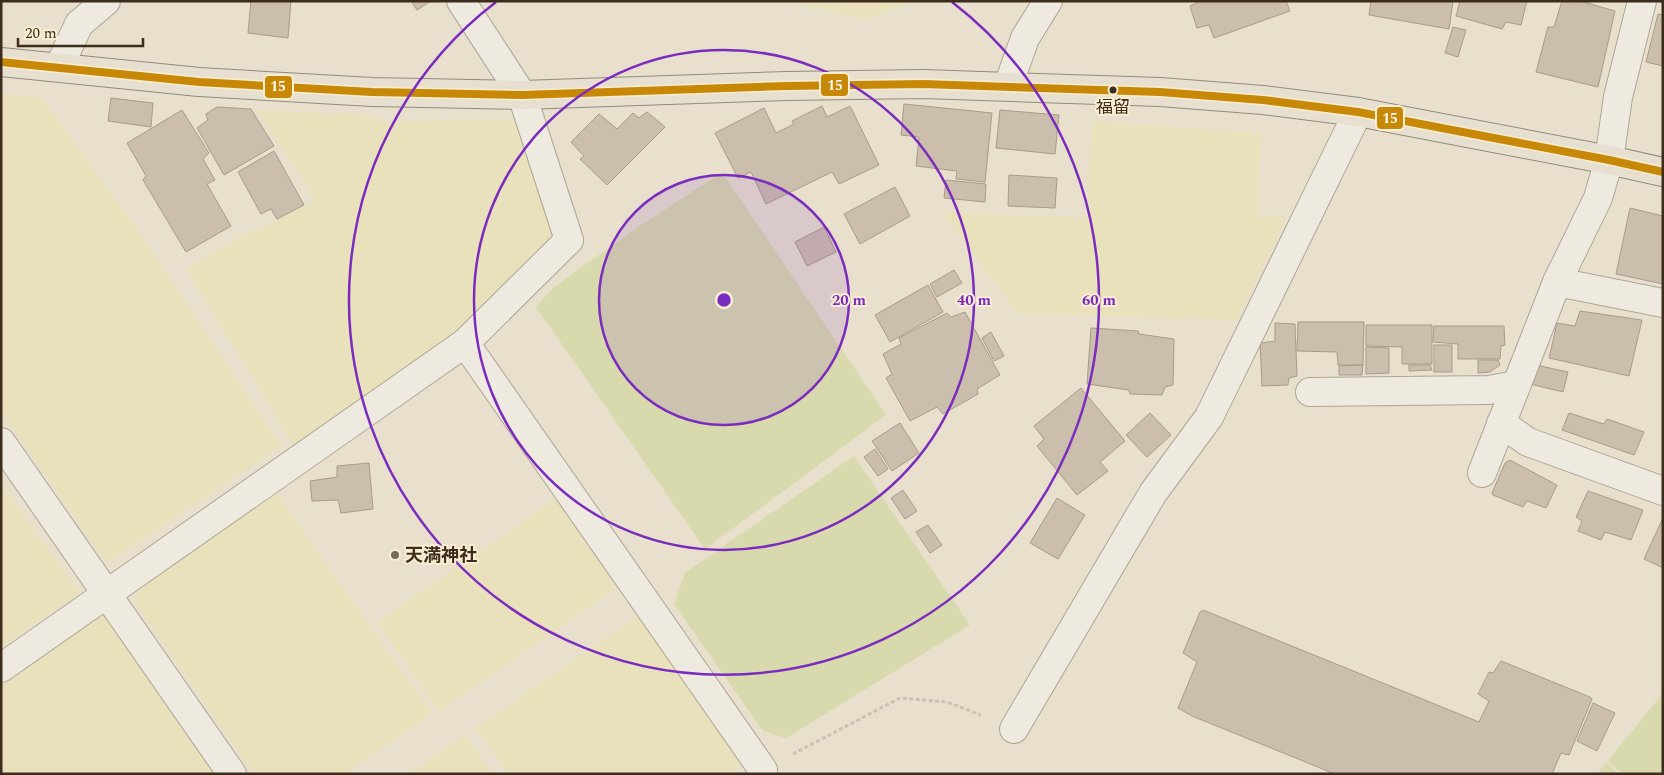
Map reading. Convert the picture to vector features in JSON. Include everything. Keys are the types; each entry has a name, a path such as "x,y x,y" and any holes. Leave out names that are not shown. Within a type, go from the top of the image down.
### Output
{"main road":[{"path":"1,62 198,82 372,92 522,95 787,86 923,84 1160,92 1263,100 1358,112 1663,172"}],"street":[{"path":"59,67 78,24 106,1"},
{"path":"1,668 466,343 569,240 522,95 461,1"},
{"path":"1008,86 1025,38 1048,1"},
{"path":"1482,473 1557,282 1598,198 1609,160 1618,97 1642,1"},
{"path":"1014,729 1153,493 1209,416 1358,112"},
{"path":"1557,282 1663,304"},
{"path":"466,343 763,770"},
{"path":"1310,392 1489,390 1516,385"},
{"path":"1501,423 1528,442 1663,491"},
{"path":"1,442 232,774"}],"path":[{"path":"763,770 900,698 947,702 1014,729"}],"shaded area":[{"path":"785,1 915,1 866,20"},
{"path":"1,93 42,98 141,234 281,446 107,563 1,411"},
{"path":"257,110 368,115 383,122 514,120 527,132 558,234 460,336 295,447 186,269 254,229 257,231 316,200"},
{"path":"1092,121 1262,133 1257,217 1287,216 1237,320 1018,314 942,212 1087,218"},
{"path":"1,484 80,593 1,647"},
{"path":"277,493 432,714 345,774 254,774 136,604 141,587"},
{"path":"561,495 623,583 439,712 377,622"},
{"path":"105,613 216,774 1,774 1,684"},
{"path":"642,613 740,760 735,774 508,774 475,728"},
{"path":"465,735 493,774 408,774"}],"green space":[{"path":"718,175 726,178 886,415 705,549 536,307 553,288 635,229"},
{"path":"854,456 970,625 786,738 763,731 674,604 685,573"},
{"path":"1663,693 1663,774 1623,774 1608,761"},
{"path":"1606,763 1619,774 1597,774"}],"building":[{"path":"251,1 291,1 288,38 248,33"},
{"path":"411,1 431,1 417,10"},
{"path":"1201,1 1286,1 1290,11 1214,38 1209,25 1197,28 1190,6"},
{"path":"1371,1 1453,1 1449,29 1369,15"},
{"path":"1460,1 1527,1 1521,25 1506,22 1502,29 1456,16"},
{"path":"1562,1 1580,1 1615,11 1598,87 1536,72 1548,27 1554,27"},
{"path":"1658,14 1663,15 1663,66 1646,62"},
{"path":"1453,27 1466,30 1458,57 1445,53"},
{"path":"111,98 153,103 151,127 108,121"},
{"path":"904,104 992,113 985,182 956,179 957,171 916,166 919,137 901,135"},
{"path":"822,106 827,117 850,106 879,165 839,184 832,172 766,204 751,172 738,178 715,133 764,108 776,133 794,124 792,121"},
{"path":"217,107 251,109 274,146 224,175 197,128 208,120 206,114"},
{"path":"182,110 209,153 203,159 215,180 207,184 231,226 186,252 143,180 146,176 127,143"},
{"path":"1000,110 1059,115 1055,154 996,148"},
{"path":"647,112 665,127 607,185 580,159 584,156 571,142 599,114 617,129 633,113 639,118"},
{"path":"274,151 304,205 277,219 271,209 261,214 238,172"},
{"path":"1009,175 1057,178 1055,208 1008,206"},
{"path":"946,180 986,184 985,202 944,198"},
{"path":"895,187 910,216 860,244 844,214"},
{"path":"1630,208 1663,216 1663,284 1616,274"},
{"path":"824,227 836,252 807,266 795,242"},
{"path":"954,270 962,283 937,297 930,284"},
{"path":"928,285 943,312 890,342 875,315"},
{"path":"1580,311 1642,320 1629,376 1549,358 1557,323 1575,326"},
{"path":"965,312 1000,375 977,389 978,394 943,414 937,407 910,421 886,378 892,374 883,354 901,344 899,338 947,313 951,317"},
{"path":"1298,322 1364,322 1363,365 1338,365 1337,352 1297,351"},
{"path":"1275,323 1295,324 1297,376 1289,378 1288,385 1262,386 1260,343 1275,341"},
{"path":"1366,325 1432,325 1432,364 1402,364 1402,347 1366,346"},
{"path":"1434,326 1504,326 1505,345 1501,346 1500,359 1458,359 1458,344 1433,342"},
{"path":"1091,328 1138,331 1139,334 1174,339 1173,385 1165,387 1162,395 1130,394 1129,390 1087,384"},
{"path":"991,332 1004,356 994,361 982,338"},
{"path":"1434,345 1452,345 1452,372 1434,372"},
{"path":"1366,347 1389,348 1389,373 1366,374"},
{"path":"1478,360 1498,360 1500,365 1490,372 1478,373"},
{"path":"1363,365 1362,375 1339,375 1339,366"},
{"path":"1409,365 1430,365 1432,370 1409,371"},
{"path":"1536,365 1568,372 1563,392 1530,384"},
{"path":"1081,388 1125,441 1100,462 1108,471 1077,495 1037,446 1044,439 1034,426"},
{"path":"1150,413 1171,435 1147,457 1126,435"},
{"path":"1569,413 1604,424 1607,419 1644,432 1634,455 1562,430"},
{"path":"900,423 919,453 892,471 872,441"},
{"path":"875,449 888,469 878,476 864,457"},
{"path":"1510,460 1557,485 1546,508 1527,501 1523,507 1493,495 1492,493 1505,463"},
{"path":"369,463 373,509 341,513 338,500 312,501 310,481 337,477 337,466"},
{"path":"903,490 917,511 905,519 891,498"},
{"path":"1588,491 1643,510 1631,540 1605,532 1601,540 1578,531 1582,521 1576,517"},
{"path":"1057,498 1085,515 1058,559 1030,543"},
{"path":"1663,520 1663,568 1644,559"},
{"path":"928,525 942,545 930,553 916,532"},
{"path":"1203,610 1479,722 1489,701 1478,694 1489,672 1493,673 1501,661 1592,699 1569,755 1561,753 1552,774 1335,774 1192,716 1178,708 1197,662 1183,653 1200,612"},
{"path":"1593,703 1615,713 1597,751 1577,741"}],"transit line":[{"name":"15","path":"1,62 199,82 372,92 522,95 787,86 923,84 1160,92 1263,100 1358,112 1663,172"}],"place":[{"name":"福留","path":"1113,90"},
{"name":"天満神社","path":"395,555"}]}
